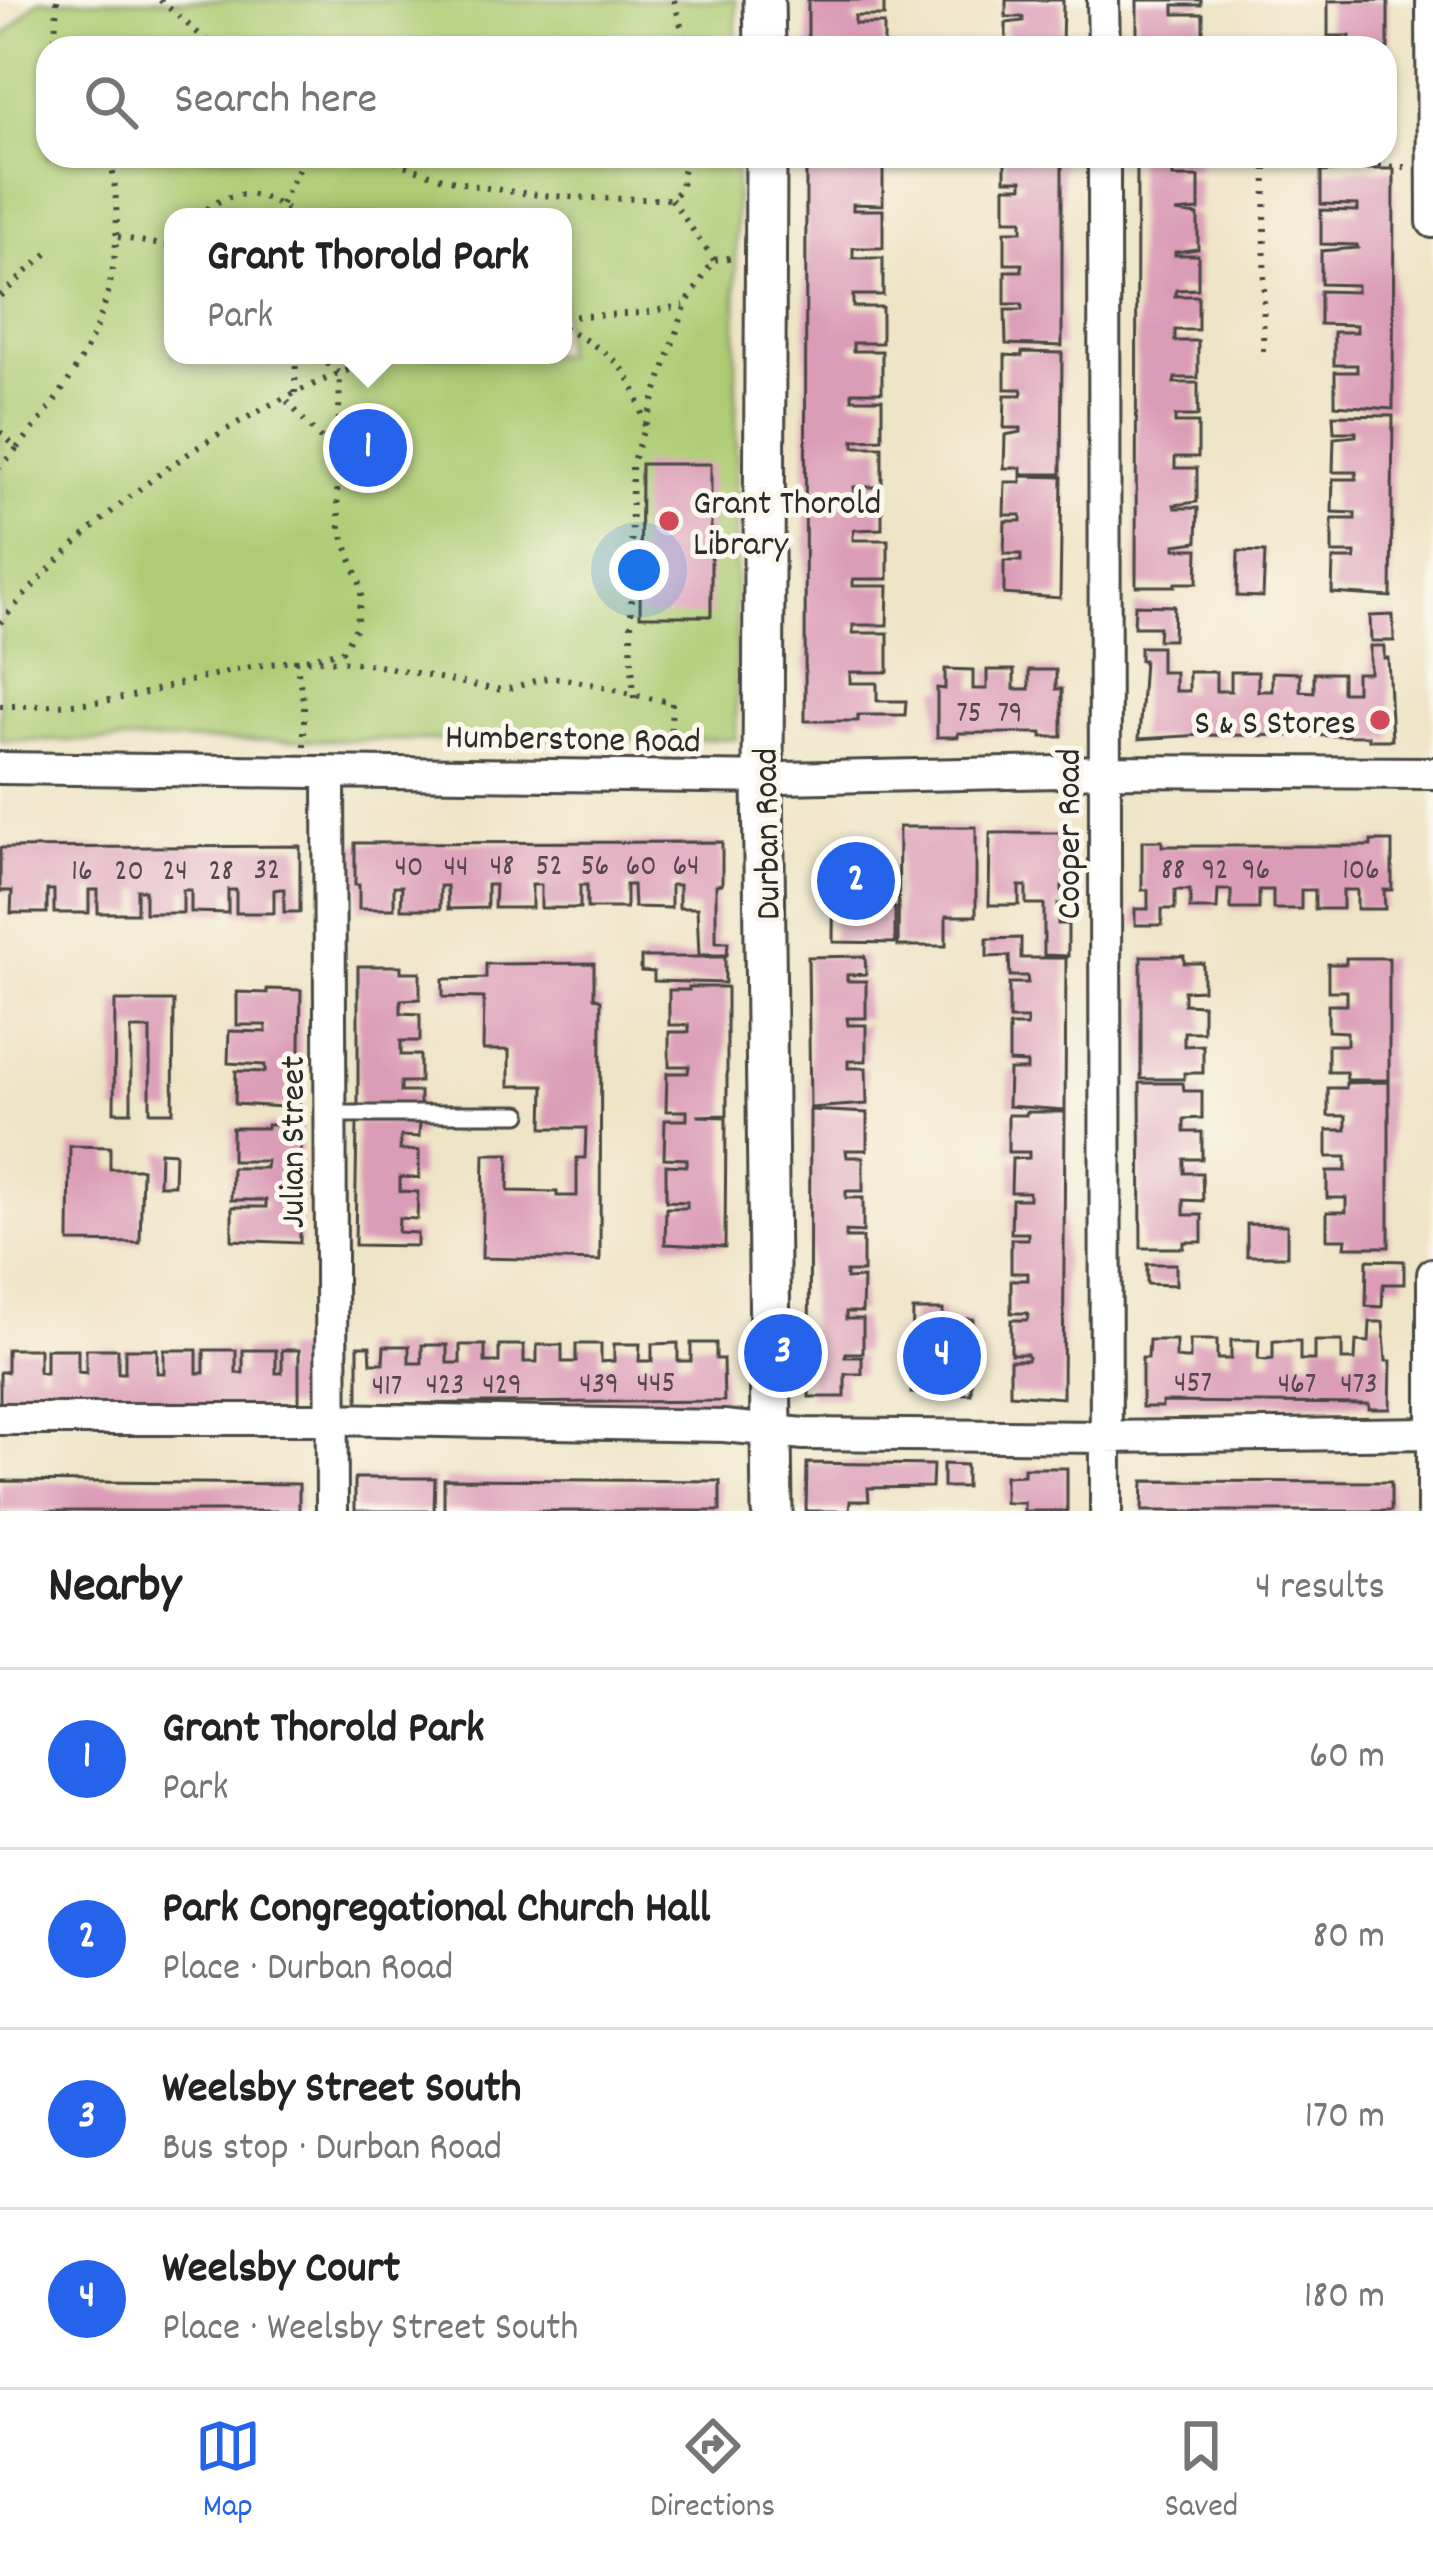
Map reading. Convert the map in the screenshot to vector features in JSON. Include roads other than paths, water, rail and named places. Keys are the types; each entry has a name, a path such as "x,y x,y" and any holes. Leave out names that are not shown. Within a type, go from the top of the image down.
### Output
{"street":[{"path":"764,0 765,36"},
{"path":"1103,0 1104,36"},
{"path":"1432,0 1433,222"},
{"name":"Durban Road","path":"766,168 763,778 772,1511"},
{"name":"Cooper Road","path":"1104,168 1106,1511"},
{"name":"Humberstone Road","path":"0,768 763,778 1105,771 1433,773"},
{"name":"Julian Street","path":"313,773 328,1114 332,1511"},
{"path":"1433,1274 1433,1511"},
{"path":"0,1419 330,1419 1103,1437 1432,1433"}],"lane":[{"path":"328,1114 519,1114"}],"place":[{"name":"Grant Thorold Park","path":"368,448"},
{"name":"Grant Thorold Library","path":"669,521"},
{"name":"S & S Stores","path":"1380,720"},
{"name":"Park Congregational Church Hall","path":"856,881"},
{"name":"Weelsby Street South","path":"783,1353"},
{"name":"Weelsby Court","path":"942,1356"}]}
